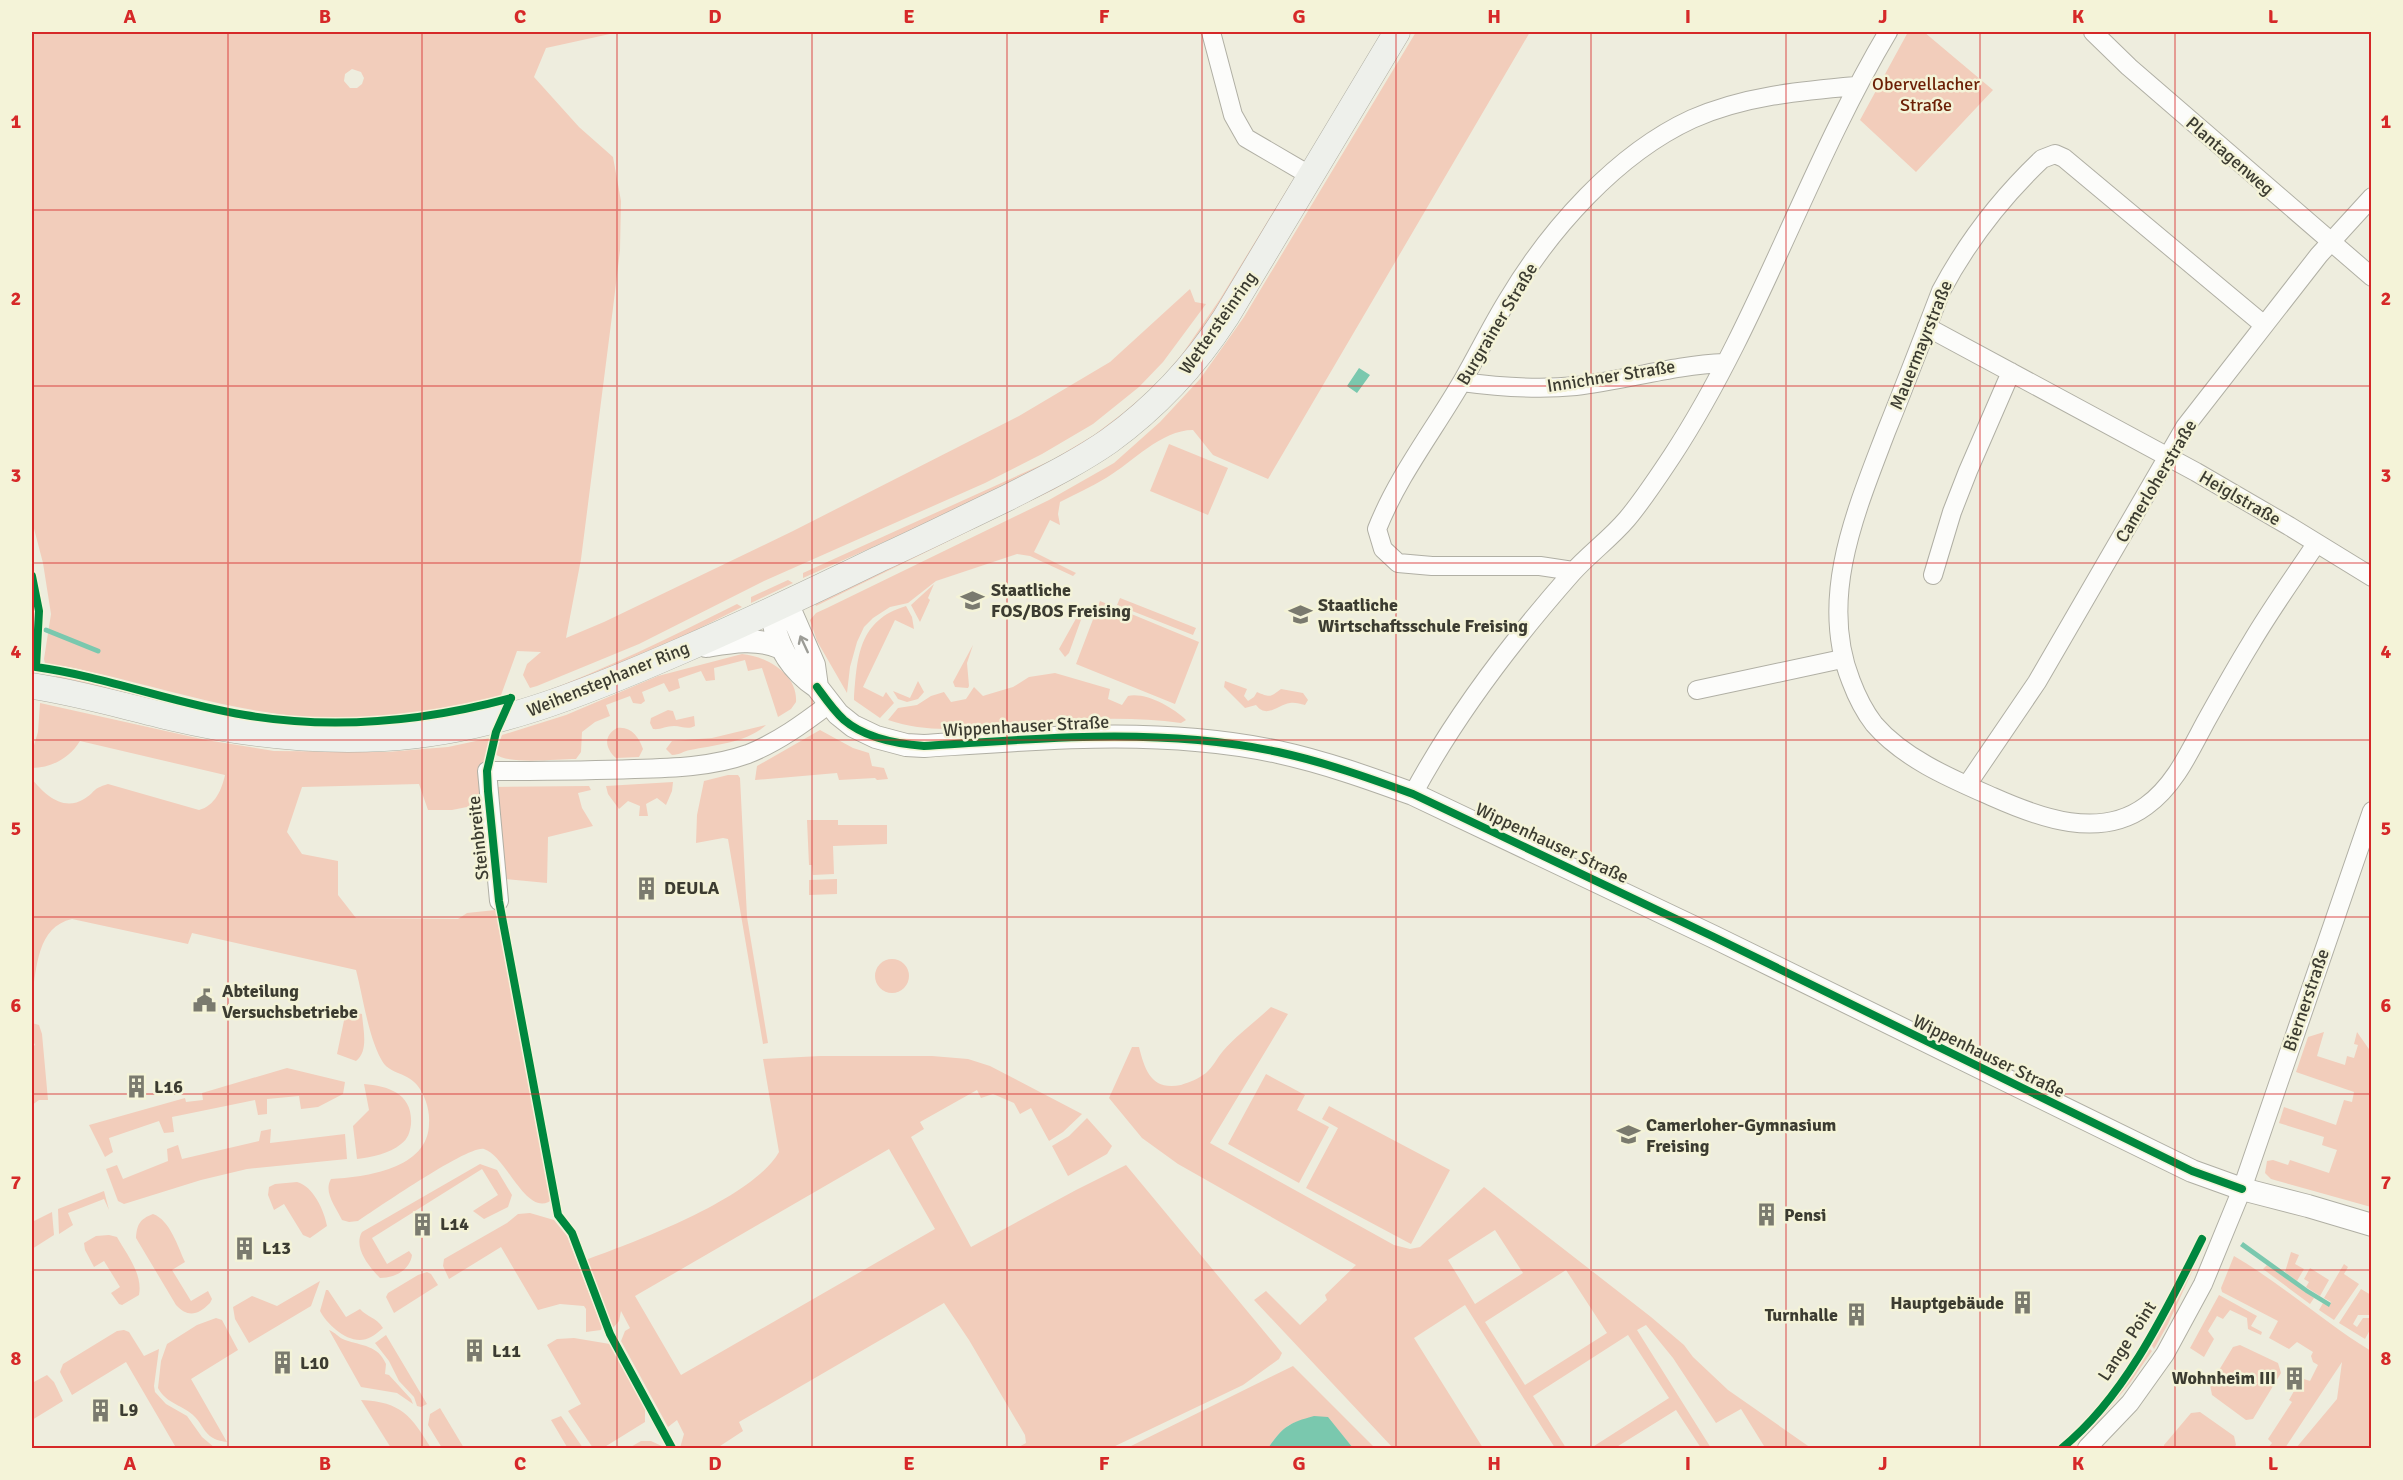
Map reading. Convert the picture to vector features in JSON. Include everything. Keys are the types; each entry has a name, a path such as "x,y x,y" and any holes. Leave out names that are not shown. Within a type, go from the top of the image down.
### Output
{"main road":[{"name":"Wettersteinring","path":"780,607 1050,476 1107,442 1144,414 1174,385 1215,335 1398,32"},
{"name":"Weihenstephaner Ring","path":"32,686 75,693 175,718 263,735 325,740 382,738 442,732 502,719 572,697 780,607"}],"street":[{"path":"1212,32 1233,115 1246,138 1311,176"},
{"path":"1413,794 1438,748 1473,696 1573,571 1627,519 1672,456 1725,363 1856,86 1888,32"},
{"name":"Plantagenweg","path":"2093,32 2129,67 2372,277"},
{"name":"Burgrainer Straße","path":"1573,571 1540,566 1432,566 1398,563 1383,549 1377,530 1386,508 1508,299 1550,239 1620,166 1649,142 1691,120 1758,98 1792,91 1856,86"},
{"name":"Mauermayrstraße","path":"2264,325 2064,158 2055,154 2042,159 2000,204 1973,238 1941,291 1860,496 1846,550 1838,597 1842,659 1862,706 1883,733 1911,755 1968,785 2021,809 2065,822 2111,822 2145,807 2169,784 2251,642 2316,544"},
{"name":"Camerloherstraße","path":"1968,785 2037,682 2186,427 2264,325 2372,197"},
{"name":"Heiglstraße","path":"1927,327 2167,457 2289,526 2372,577"},
{"name":"Innichner Straße","path":"1461,382 1502,387 1576,386 1692,364 1725,363"},
{"path":"1933,575 1952,512 2011,372"},
{"path":"681,651 735,641 757,641 779,647 780,607"},
{"path":"780,607 814,666 823,695"},
{"name":"Wippenhauser Straße","path":"779,647 800,675 823,695 846,722 876,737 906,745 924,746 1085,737 1213,741 1304,758 1413,794 1714,937 2192,1172 2242,1189 2372,1225"},
{"path":"1697,690 1842,659"},
{"name":"Steinbreite","path":"499,901 488,771 634,769 684,767 718,762 764,747 797,728 823,695"},
{"name":"Biernerstraße","path":"2242,1189 2372,811"},
{"name":"Lange Point","path":"2087,1449 2130,1403 2165,1354 2203,1284 2242,1189"}],"green space":[{"path":"32,32 619,32 546,48 534,77 579,127 613,157 621,201 620,250 613,308 581,559 566,638 793,531 1019,416 1110,362 1190,289 1195,302 1206,304 1163,362 1139,387 1093,424 1042,454 985,483 764,581 639,644 537,686 530,688 523,675 527,664 541,652 517,651 500,698 474,703 421,712 367,717 286,715 222,704 83,670 45,664 51,614 43,563 32,521","holes":["352,69 361,72 364,78 362,84 357,88 350,88 344,81 345,74"]},
{"path":"1416,32 1530,32 1268,479 1213,455 1193,430 1170,435 1106,478 1060,502 1058,514 1060,525 1050,520 1034,552 1076,573 1073,576 1030,556 1017,554 936,581 908,603 890,607 864,627 850,667 847,693 817,641 810,620 816,613 1049,500 1114,463 1160,422 1200,379 1244,317"},
{"name":"Obervellacher Straße","path":"1908,32 1924,32 1993,90 1916,172 1860,120"},
{"path":"1291,183 1292,188 1246,266 1170,376 1085,446 970,504 803,578 803,573 1052,460 1094,435 1123,413 1156,385 1183,353 1220,299"},
{"path":"1127,440 1112,455 1055,489 816,606 815,603"},
{"path":"1169,444 1228,468 1208,515 1150,491"},
{"path":"788,580 793,583 751,603 751,597"},
{"path":"934,584 928,598 930,600 920,622 911,605"},
{"path":"1120,598 1196,628 1193,635 1117,605"},
{"path":"1100,601 1199,642 1175,704 1076,664"},
{"path":"737,604 742,607 644,656 536,695 613,663"},
{"path":"906,606 912,617 914,629 895,620 863,687 883,697 886,692 894,703 880,718 854,700 859,655 870,630 878,620"},
{"path":"1078,615 1082,617 1069,653 1065,657 1059,649"},
{"path":"973,645 967,663 969,686 968,688 955,687 953,682"},
{"path":"742,654 761,658 779,668 786,675 795,692 796,702 791,709 778,717 762,668 748,671 745,660 714,668 715,680 706,681 701,671 678,679 680,688 669,692 664,683 642,692 645,701 641,704 633,703 630,696 606,705 610,716 595,722 582,732 581,752 576,759 522,760 495,754 502,735 566,715 658,676"},
{"path":"1055,673 1110,689 1108,699 1122,705 1128,696 1143,696 1167,706 1186,720 1181,723 1144,719 1088,719 943,729 925,728 888,720 898,708 917,705 931,696 944,692 951,702 966,699 974,687 983,696 1013,687 1029,677"},
{"path":"58,674 207,710 298,723 381,724 493,712 364,730 249,723 54,679"},
{"path":"918,681 924,692 918,699 907,702 898,699 893,691 910,698"},
{"path":"1225,681 1247,689 1244,696 1248,701 1257,692 1270,696 1281,689 1303,693 1308,700 1305,705 1290,703 1268,711 1256,705 1245,708 1224,687"},
{"path":"40,703 206,740 274,751 387,752 448,747 490,738 480,779 482,804 452,810 428,810 419,784 302,787 287,832 302,854 338,861 338,895 356,918 458,919 467,913 505,909 554,1198 544,1203 535,1202 518,1186 493,1154 484,1149 475,1150 443,1166 358,1221 342,1220 329,1194 331,1179 377,1173 407,1160 418,1151 426,1139 429,1123 426,1103 417,1085 407,1077 388,1068 376,1049 356,970 192,933 188,944 72,919 60,923 45,939 38,961 32,996 32,779 48,795 61,802 69,803 84,799 99,787 108,784 199,810 213,801 220,791 225,775 80,741 59,761 32,768 32,752 38,732"},
{"path":"668,710 673,711 676,720 694,716 695,726 653,729 650,723 651,718"},
{"path":"766,725 739,740 675,755 666,749 672,741 712,738"},
{"path":"617,728 626,729 637,737 643,749 639,757 616,758 612,754 607,742 609,735"},
{"path":"820,730 853,748 869,753 872,766 884,768 888,779 839,780 837,773 755,780 757,766"},
{"path":"738,775 740,778 747,917 768,1043 763,1044 728,839 696,843 697,815 704,781"},
{"path":"673,782 666,805 657,798 646,804 648,816 639,816 640,806 628,801 619,809 608,794 606,786"},
{"path":"589,786 591,790 578,793 582,808 593,826 548,837 547,883 506,879 494,787"},
{"path":"807,820 838,820 838,825 887,825 887,844 833,846 834,874 813,875 812,865 809,865"},
{"path":"837,879 837,894 809,895 809,880"},
{"path":"892,959 904,964 909,976 904,988 892,993 880,988 875,976 880,964"},
{"path":"1271,1007 1288,1014 1210,1143 1394,1245 1410,1249 1420,1247 1484,1187 1651,1317 1684,1345 1693,1357 1728,1390 1811,1448 1760,1448 1764,1446 1741,1409 1716,1423 1673,1358 1646,1325 1637,1330 1711,1448 1701,1448 1676,1410 1615,1448 1591,1448 1669,1398 1628,1335 1533,1396 1566,1448 1555,1448 1465,1305 1414,1338 1483,1448 1393,1448 1254,1300 1266,1291 1300,1325 1327,1300 1325,1295 1356,1265 1178,1164 1142,1138 1109,1098 1132,1047 1139,1047 1147,1071 1157,1082 1171,1086 1181,1085 1206,1073 1228,1045","holes":["1495,1230 1523,1273 1475,1304 1448,1260","1566,1270 1607,1333 1525,1385 1485,1322"]},
{"path":"346,1011 362,1014 364,1046 363,1052 356,1061 337,1054"},
{"path":"32,1023 39,1025 42,1034 48,1100 39,1100 32,1105 32,1047 35,1045 32,1044"},
{"path":"2324,1032 2317,1056 2345,1065 2347,1056 2354,1058 2358,1045 2354,1044 2357,1032 2371,1052 2371,1207 2271,1179 2265,1173 2267,1161 2273,1160 2288,1165 2290,1160 2329,1173 2337,1150 2322,1145 2324,1137 2279,1123 2284,1107 2336,1125 2344,1100 2352,1102 2354,1092 2296,1072 2308,1037"},
{"path":"820,1056 932,1056 968,1059 990,1066 1082,1114 1063,1132 1049,1141 1031,1108 1020,1114 1014,1103 993,1094 981,1098 977,1090 920,1122 924,1129 911,1137 971,1247 1126,1165 1282,1353 1279,1359 1243,1385 1111,1448 1017,1448 1026,1443 1025,1435 969,1340 944,1303 739,1422 743,1431 717,1448 680,1448 684,1434 677,1420 668,1427 621,1341 625,1331 630,1328 621,1311 619,1321 613,1328 586,1260 662,1230 720,1202 745,1186 765,1169 779,1152 763,1059","holes":["889,1149 935,1229 681,1375 635,1296"]},
{"path":"287,1068 345,1082 343,1094 318,1107 301,1109 299,1096 267,1099 267,1114 258,1115 255,1100 172,1117 174,1132 164,1133 159,1121 109,1138 113,1152 105,1157 89,1125 185,1098 186,1102 203,1100 202,1093"},
{"path":"1266,1074 1305,1095 1297,1110 1329,1127 1299,1183 1228,1144"},
{"path":"364,1084 398,1093 408,1105 411,1124 407,1138 396,1147 380,1154 357,1159 353,1126 369,1110"},
{"path":"1329,1106 1450,1170 1411,1244 1306,1188 1338,1128 1322,1119"},
{"path":"1087,1118 1112,1146 1107,1154 1068,1176 1052,1146 1069,1136"},
{"path":"271,1129 270,1143 345,1134 347,1159 247,1169 201,1180 124,1204 118,1201 106,1169 117,1165 123,1179 168,1161 167,1149 178,1145 182,1159 259,1141 261,1131"},
{"path":"480,1164 497,1170 512,1195 508,1207 484,1219 473,1211 498,1195 482,1169 372,1238 387,1264 409,1251 412,1255 408,1265 401,1272 391,1277 380,1278 367,1263 361,1250 359,1244 362,1232"},
{"path":"297,1182 313,1193 327,1226 310,1238 303,1235 284,1204 274,1210 268,1195 269,1187 275,1184"},
{"path":"104,1191 109,1210 104,1199 68,1213 73,1225 59,1234 58,1209"},
{"path":"52,1212 54,1235 32,1249 32,1222"},
{"path":"530,1213 554,1220 567,1236 602,1327 601,1330 586,1332 584,1306 560,1304 538,1310 501,1247 449,1279 443,1266 444,1259 507,1223 518,1214"},
{"path":"153,1214 169,1228 185,1262 172,1270 191,1301 208,1291 212,1299 206,1307 197,1312 185,1312 176,1305 136,1238 140,1223"},
{"path":"96,1236 117,1237 139,1280 139,1295 122,1305 111,1293 120,1287 104,1261 94,1267 85,1250 84,1243"},
{"path":"2199,1248 2202,1250 2154,1349 2151,1344 2171,1309"},
{"path":"2291,1252 2299,1255 2295,1264 2304,1269 2297,1281 2285,1272"},
{"path":"2234,1256 2371,1351 2371,1448 2296,1448 2337,1399 2342,1362 2285,1448 2268,1448 2272,1443 2268,1439 2292,1402 2289,1400 2299,1382 2304,1379 2310,1381 2318,1365 2313,1362 2311,1356 2313,1352 2297,1342 2289,1349 2269,1338 2278,1321 2222,1292 2221,1288"},
{"path":"2344,1264 2348,1267 2344,1274 2359,1284 2334,1320 2319,1310 2323,1303 2329,1306 2331,1302 2324,1298"},
{"path":"2267,1265 2314,1298 2310,1304 2263,1269"},
{"path":"2310,1268 2329,1280 2320,1296 2306,1287 2309,1282 2304,1279"},
{"path":"427,1272 438,1285 394,1313 386,1297 388,1293"},
{"path":"320,1281 311,1306 249,1343 235,1319 233,1307 252,1296 277,1306"},
{"path":"2361,1289 2371,1295 2371,1315 2358,1315 2353,1324 2357,1327 2363,1318 2371,1318 2371,1328 2365,1339 2339,1323"},
{"path":"326,1290 346,1317 360,1309 383,1328 364,1340 356,1340 341,1334 320,1311"},
{"path":"2219,1295 2257,1316 2251,1326 2262,1332 2261,1335 2248,1329 2247,1318 2230,1310 2223,1319 2217,1316 2208,1331 2214,1339 2204,1357 2190,1348"},
{"path":"216,1318 222,1320 238,1350 191,1379 227,1442 210,1436 195,1417 166,1398 158,1388 161,1361 167,1344 197,1325"},
{"path":"329,1330 343,1339 369,1347 379,1353 386,1364 385,1374 389,1375 413,1404 397,1393 361,1387"},
{"path":"117,1331 129,1332 144,1356 159,1349 155,1392 166,1404 187,1416 202,1437 215,1448 175,1446 126,1362 72,1395 60,1372 63,1364"},
{"path":"386,1335 427,1404 417,1406 414,1397 399,1381 389,1361 375,1343"},
{"path":"574,1338 610,1344 645,1408 645,1422 603,1448 593,1448 568,1411 581,1404 547,1345 557,1339"},
{"path":"2240,1345 2278,1363 2281,1373 2253,1419 2246,1420 2212,1395 2210,1385 2233,1347"},
{"path":"2149,1348 2152,1351 2130,1383 2092,1429 2089,1427 2135,1370"},
{"path":"1293,1366 1375,1448 1353,1448 1328,1418 1299,1421 1287,1426 1268,1448 1127,1448"},
{"path":"47,1375 54,1382 63,1401 32,1420 32,1383"},
{"path":"361,1400 386,1404 404,1413 411,1419 431,1448 391,1448"},
{"path":"440,1408 464,1448 442,1448 428,1425 430,1414"},
{"path":"2200,1412 2234,1436 2236,1445 2233,1448 2164,1448 2164,1445 2191,1413"},
{"path":"561,1416 583,1448 564,1448 567,1447 551,1420"},
{"path":"641,1441 651,1441 666,1448 629,1448"}],"shaded area":[{"path":"1359,368 1370,375 1357,393 1347,386"},
{"path":"2243,1242 2331,1303 2329,1307 2240,1246"},
{"path":"1314,1416 1328,1417 1353,1448 1268,1448 1287,1427"}],"waterway":[{"path":"46,630 98,651"}],"cycle path":[{"path":"32,576 39,611 36,667 89,677 219,710 278,720 379,721 446,712 511,698"},
{"path":"817,687 836,712 852,726 872,736 903,744 924,746 1101,737 1190,739 1278,752 1329,765 1380,782 1413,794 1714,937 2192,1171 2242,1189"},
{"path":"511,698 496,732 487,771 488,791 499,901 558,1215 572,1233 610,1334 672,1448"},
{"path":"2062,1448 2085,1427 2124,1378 2174,1295 2202,1239"}],"place":[{"name":"Staatliche FOS/BOS Freising","path":"973,600"},
{"name":"Staatliche Wirtschaftsschule Freising","path":"1300,615"},
{"name":"DEULA","path":"646,888"},
{"name":"Abteilung Versuchsbetriebe","path":"204,1001"},
{"name":"L16","path":"136,1087"},
{"name":"Camerloher-Gymnasium Freising","path":"1628,1135"},
{"name":"Pensi","path":"1766,1215"},
{"name":"L14","path":"422,1224"},
{"name":"L13","path":"244,1248"},
{"name":"Hauptgebäude","path":"2022,1303"},
{"name":"Turnhalle","path":"1856,1315"},
{"name":"L11","path":"474,1351"},
{"name":"L10","path":"282,1363"},
{"name":"Wohnheim III","path":"2294,1378"},
{"name":"L9","path":"101,1410"}]}
